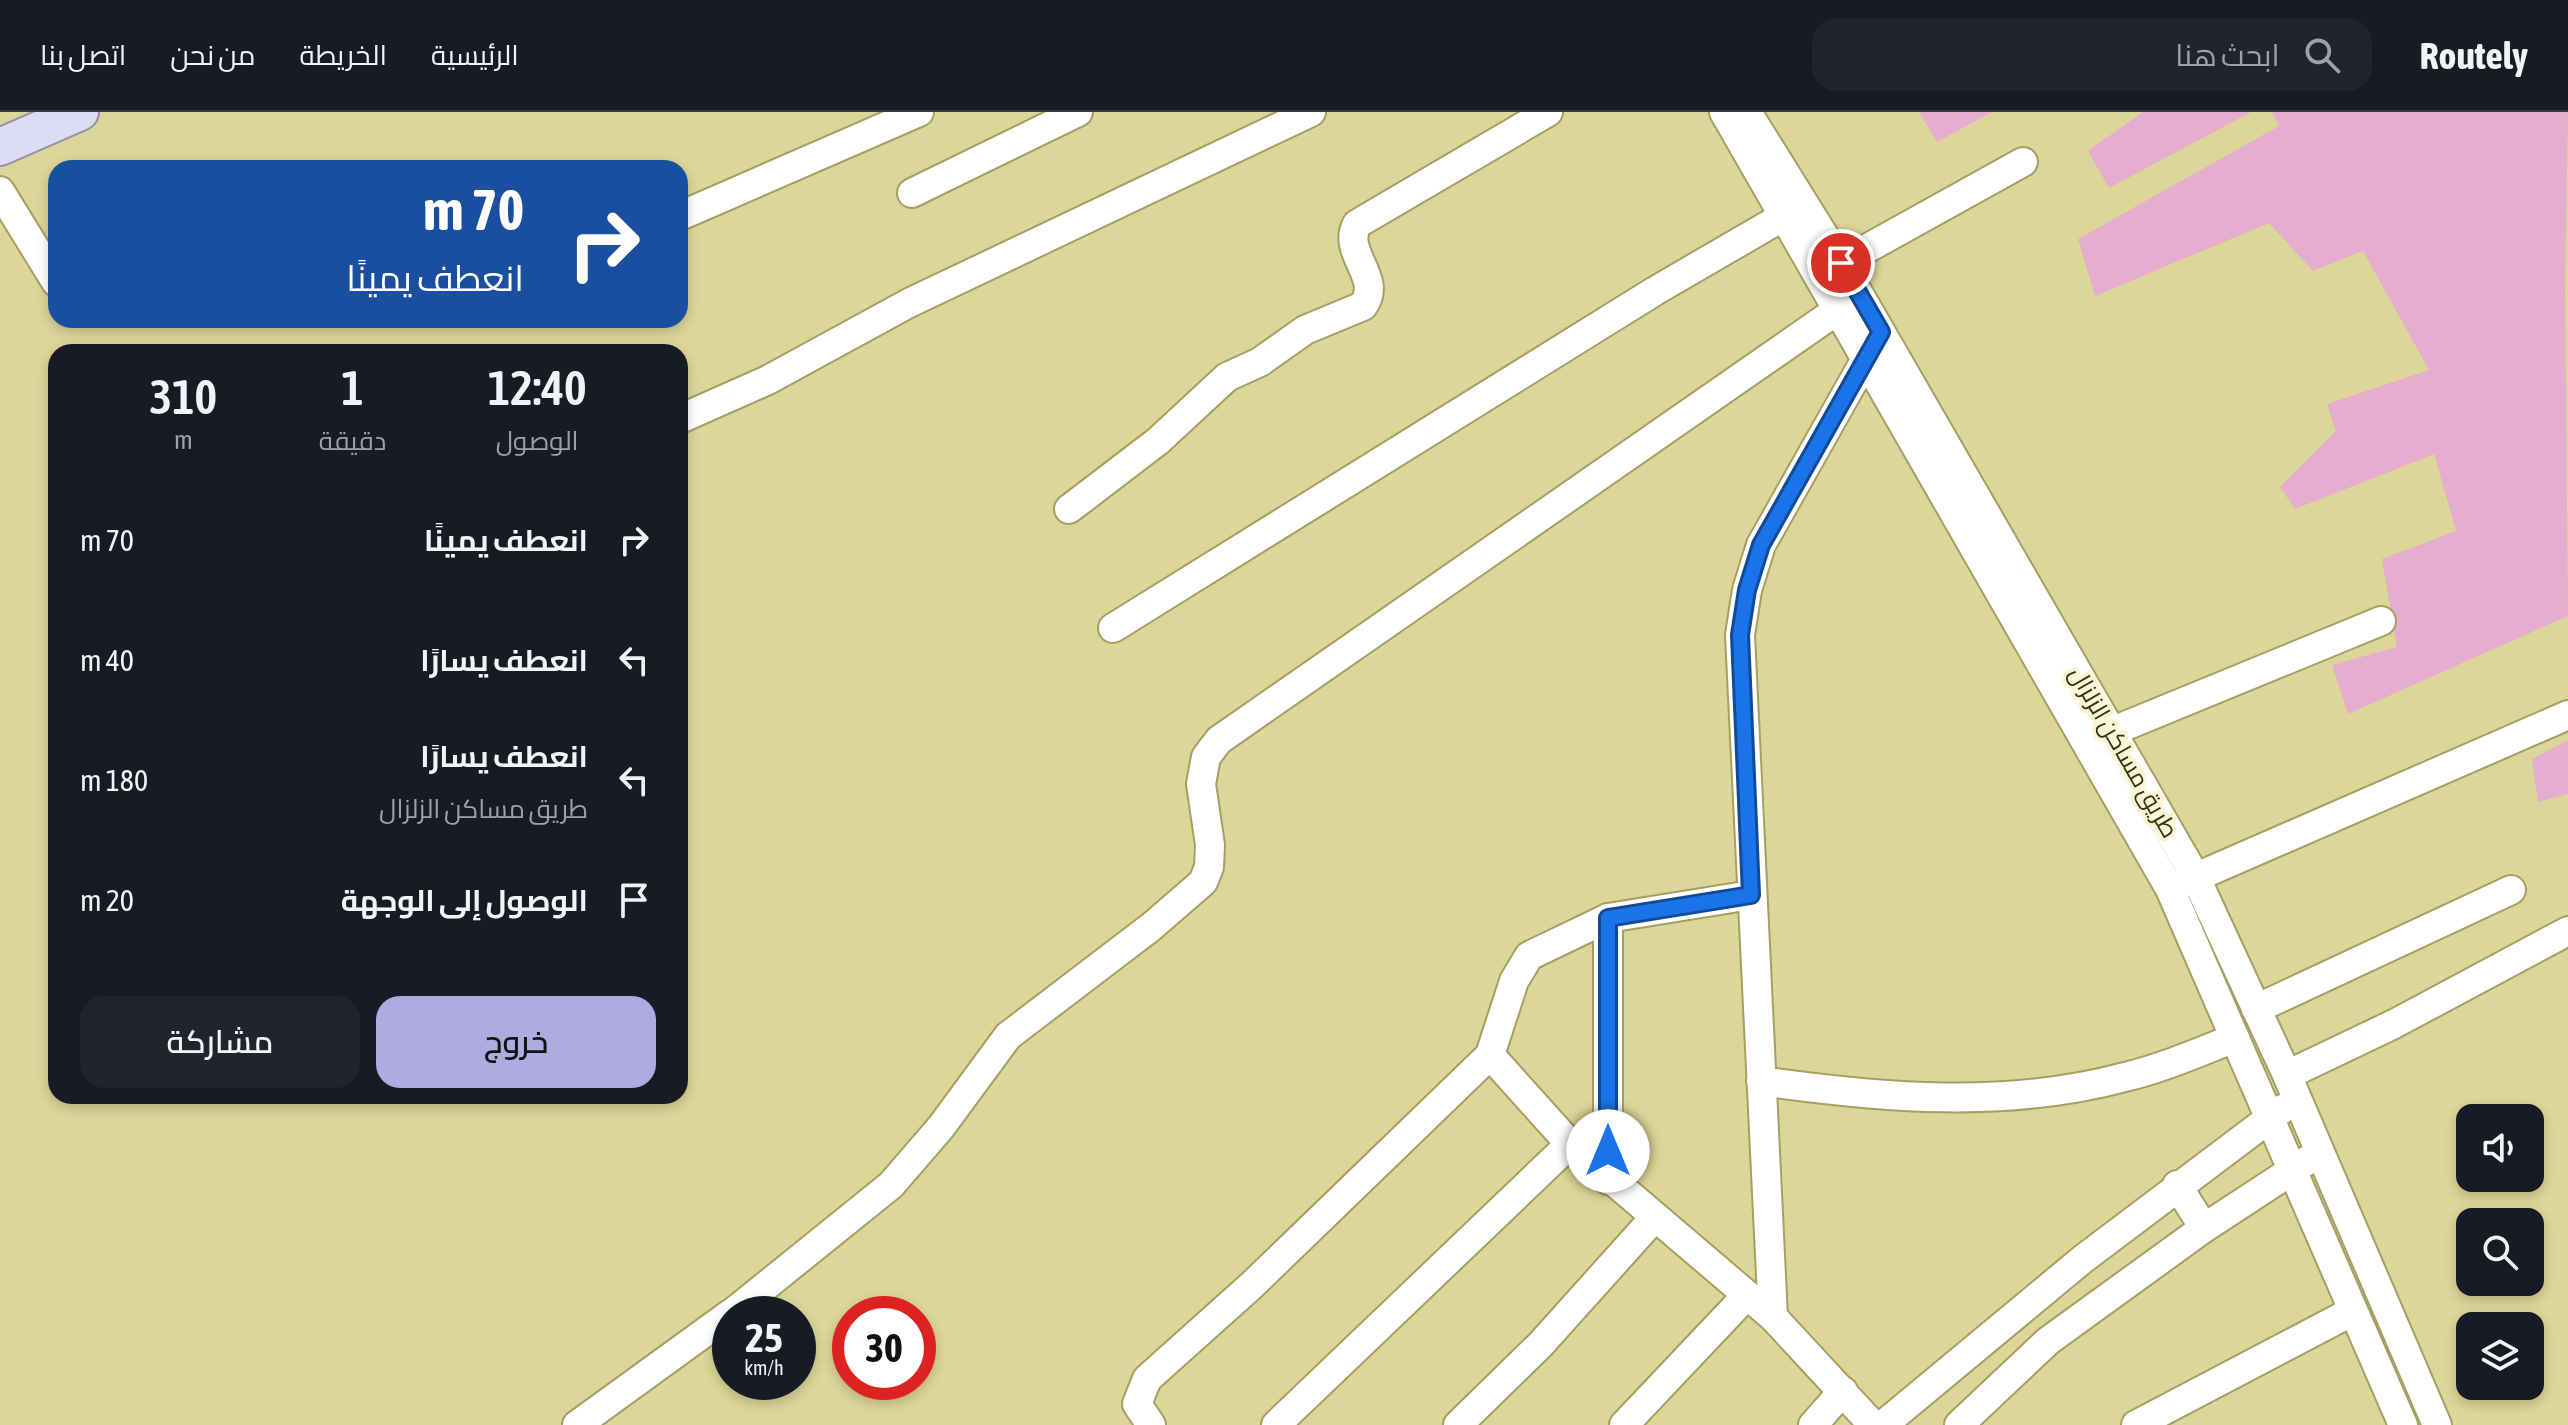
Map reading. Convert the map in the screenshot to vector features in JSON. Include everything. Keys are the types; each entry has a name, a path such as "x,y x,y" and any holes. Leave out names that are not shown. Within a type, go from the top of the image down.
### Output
{"main road":[{"path":"0,147 80,112"}],"street":[{"path":"688,213 919,112"},
{"path":"912,193 1078,112"},
{"path":"688,415 768,380 909,303 1311,112"},
{"path":"1069,509 1158,441 1227,377 1260,362 1305,330 1363,306 1369,287 1351,242 1357,224 1548,112"},
{"name":"طريق مساكن الزلزال","path":"1724,112 1839,309 1874,344 2113,731 2195,876 2291,1087 2437,1425"},
{"name":"طريق مساكن الزلزال","path":"1747,112 1841,263 1874,344 2170,889 2403,1425"},
{"path":"1841,263 2023,162"},
{"path":"0,191 48,269"},
{"path":"1113,628 1655,291 1784,216"},
{"path":"752,1296 891,1185 941,1127 1008,1036 1151,927 1203,882 1209,867 1210,845 1201,784 1206,757 1219,740 1839,309"},
{"path":"1773,1317 1740,635 1747,590 1761,545 1874,344"},
{"path":"2113,731 2381,621"},
{"path":"2170,889 2568,715"},
{"path":"2256,1009 2511,890"},
{"path":"1151,1425 1137,1404 1147,1379 1252,1285 1490,1055 1514,981 1529,956 1608,918 1751,895"},
{"path":"1608,918 1608,1180"},
{"path":"1883,1425 2083,1259 2177,1185 2270,1118 2291,1087 2394,1024 2568,931"},
{"path":"1761,1081 1844,1093 1915,1098 1985,1097 2055,1090 2125,1078 2235,1038"},
{"path":"1490,1055 1570,1144 1608,1180 1773,1317 1873,1425"},
{"path":"1276,1425 1570,1144"},
{"path":"1959,1425 2048,1341 2204,1228 2319,1153"},
{"path":"2177,1185 2204,1228"},
{"path":"1458,1425 1541,1344 1655,1217"},
{"path":"1624,1425 1747,1295"},
{"path":"2136,1425 2353,1311"},
{"path":"577,1425 712,1327"},
{"path":"1813,1425 1843,1391"}],"shaded area":[{"path":"1919,112 1992,112 1937,142"},
{"path":"2143,112 2251,112 2109,188 2088,151"},
{"path":"2272,112 2568,112 2565,288 2568,616 2348,714 2332,665 2397,647 2382,559 2456,531 2434,454 2295,509 2280,487 2336,431 2327,404 2429,370 2363,251 2313,271 2269,223 2095,296 2078,239 2279,126"},
{"path":"2568,740 2568,794 2538,802 2532,759"}],"route":[{"path":"1608,1151 1608,918 1751,895 1740,635 1747,590 1761,545 1881,332 1841,263"}]}
